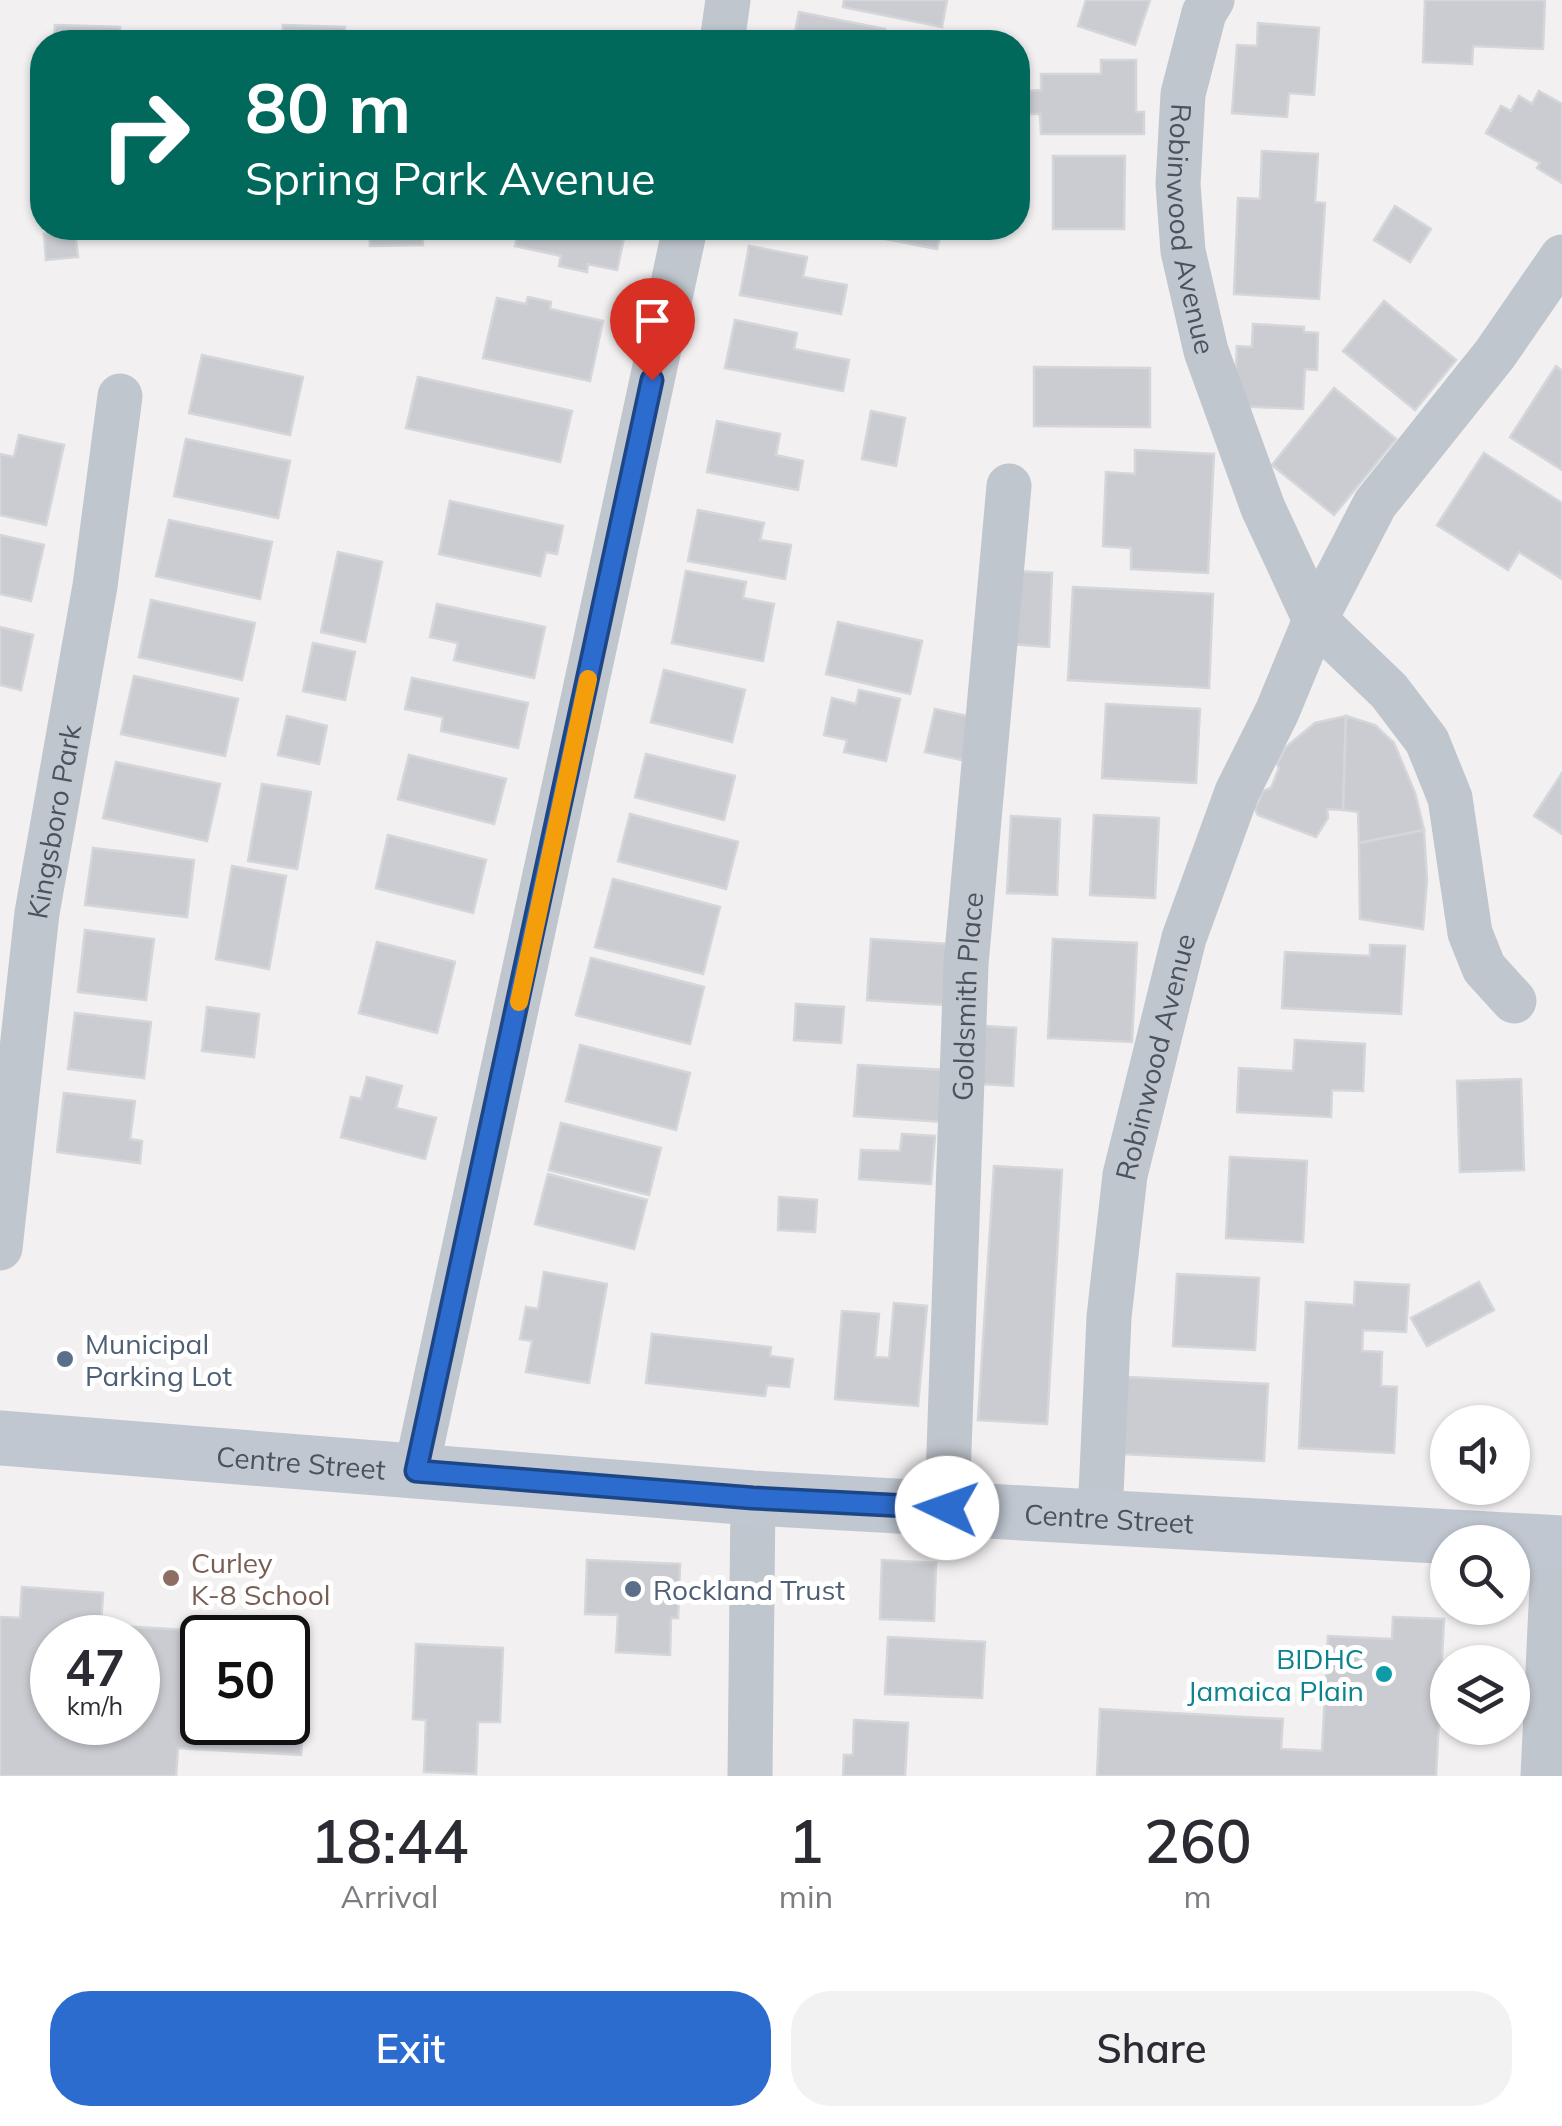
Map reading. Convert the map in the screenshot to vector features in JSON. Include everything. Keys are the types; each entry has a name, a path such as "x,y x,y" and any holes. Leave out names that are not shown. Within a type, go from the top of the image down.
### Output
{"main road":[{"name":"Centre Street","path":"0,1438 753,1498 1558,1543"}],"street":[{"path":"724,30 728,0"},
{"name":"Robinwood Avenue","path":"1212,0 1204,12 1183,94 1178,184 1183,251 1206,351 1264,508 1315,620 1389,691 1427,741 1450,798 1470,933 1484,968 1514,1001"},
{"path":"416,1471 682,240"},
{"name":"Robinwood Avenue","path":"1100,1517 1109,1317 1129,1158 1184,938 1237,792 1277,712 1315,620 1375,504 1495,354 1562,257"},
{"name":"Kingsboro Park","path":"0,1248 37,913 95,586 120,396"},
{"name":"Goldsmith Place","path":"947,1508 966,964 1009,486"},
{"path":"750,1776 753,1498"},
{"path":"1543,1776 1558,1543"}],"building":[{"path":"844,0 947,0 942,27 843,7"},
{"path":"1086,0 1150,0 1135,45 1078,26"},
{"path":"1425,0 1545,0 1543,49 1473,46 1472,64 1423,62"},
{"path":"799,12 885,29 885,30 795,30"},
{"path":"1258,23 1319,28 1314,95 1289,93 1287,117 1232,113 1237,45 1257,46"},
{"path":"55,25 120,27 120,30 55,30"},
{"path":"283,25 345,27 345,30 283,30"},
{"path":"1101,60 1136,60 1136,112 1144,112 1144,134 1041,134 1040,114 1030,114 1030,91 1041,90 1041,74 1101,74"},
{"path":"1539,91 1562,104 1562,183 1537,168 1540,163 1486,133 1501,106 1511,111 1519,96 1532,104"},
{"path":"1262,151 1318,154 1315,202 1325,203 1319,299 1234,294 1238,198 1260,199"},
{"path":"1053,156 1125,156 1124,229 1053,229"},
{"path":"1395,206 1431,229 1410,262 1374,240"},
{"path":"44,240 76,240 78,257 46,260"},
{"path":"370,240 423,240 423,245 370,246"},
{"path":"516,240 624,240 617,270 588,264 587,272 559,266 561,256 515,246"},
{"path":"891,240 939,240 937,249"},
{"path":"749,246 807,257 803,277 847,285 841,314 740,295"},
{"path":"528,297 551,302 550,309 603,321 590,381 483,358 497,298 526,304"},
{"path":"1384,301 1456,360 1415,410 1343,351"},
{"path":"735,320 797,333 794,349 849,360 843,391 725,368"},
{"path":"1253,324 1304,327 1304,332 1318,333 1317,370 1305,369 1303,409 1234,406 1237,346 1252,347"},
{"path":"202,355 303,377 290,435 189,413"},
{"path":"1556,366 1562,371 1562,470 1510,437"},
{"path":"1034,367 1150,368 1150,427 1034,426"},
{"path":"418,377 572,411 560,462 406,428"},
{"path":"1334,388 1396,439 1334,515 1272,465"},
{"path":"871,411 905,418 896,466 862,459"},
{"path":"717,421 780,434 776,455 803,461 798,490 707,472"},
{"path":"19,435 64,445 46,525 0,515 0,454 14,457"},
{"path":"186,439 290,461 278,518 174,496"},
{"path":"1135,450 1214,454 1208,573 1131,569 1131,548 1103,546 1106,472 1135,474"},
{"path":"1484,453 1562,503 1562,579 1519,552 1508,570 1437,525"},
{"path":"450,501 563,526 557,554 546,552 540,576 439,554"},
{"path":"698,510 764,523 760,540 791,545 785,579 688,561"},
{"path":"169,520 272,542 260,599 156,576"},
{"path":"0,535 44,545 31,601 0,594"},
{"path":"338,552 382,562 365,642 321,632"},
{"path":"686,571 746,582 743,598 774,604 763,661 672,643"},
{"path":"1014,571 1052,573 1049,647 1011,644"},
{"path":"1073,587 1213,594 1209,688 1068,680"},
{"path":"151,600 255,623 242,680 139,657"},
{"path":"437,604 545,627 534,678 454,660 458,643 430,637"},
{"path":"838,622 922,641 910,694 826,674"},
{"path":"0,627 33,635 21,690 0,685"},
{"path":"313,643 355,652 345,700 303,691"},
{"path":"664,670 745,690 732,742 651,722"},
{"path":"134,676 238,699 225,756 121,734"},
{"path":"412,678 528,703 518,748 441,731 443,717 405,709"},
{"path":"859,690 900,699 886,761 844,752 847,740 824,735 832,698 856,704"},
{"path":"1106,704 1200,709 1196,783 1102,778"},
{"path":"935,709 986,720 975,763 925,752"},
{"path":"287,716 327,726 319,764 278,755"},
{"path":"1346,716 1343,810 1327,809 1328,818 1316,837 1258,815 1255,809 1263,791 1271,788 1286,747 1315,723"},
{"path":"1346,716 1375,725 1394,743 1415,793 1424,830 1359,843 1358,812 1343,810"},
{"path":"646,754 735,776 724,820 635,797"},
{"path":"409,755 506,779 494,824 398,799"},
{"path":"116,762 220,784 207,841 103,818"},
{"path":"1562,773 1562,834 1534,816"},
{"path":"262,784 311,792 297,869 248,861"},
{"path":"630,814 738,842 726,889 618,861"},
{"path":"1094,815 1159,818 1155,898 1090,895"},
{"path":"1011,816 1060,819 1057,895 1007,893"},
{"path":"1424,830 1427,881 1423,929 1360,919 1359,843"},
{"path":"388,835 486,860 473,913 376,888"},
{"path":"93,848 194,860 187,917 85,905"},
{"path":"232,866 286,876 269,969 216,959"},
{"path":"613,879 720,907 703,974 595,947"},
{"path":"85,930 154,939 146,1000 78,992"},
{"path":"871,939 963,945 959,1006 867,1000"},
{"path":"1053,939 1137,943 1132,1042 1048,1038"},
{"path":"377,942 455,962 437,1033 359,1013"},
{"path":"1370,945 1405,946 1401,1014 1282,1008 1285,952 1370,956"},
{"path":"591,958 704,987 690,1044 576,1015"},
{"path":"796,1004 844,1007 841,1043 794,1040"},
{"path":"207,1007 259,1014 254,1057 202,1051"},
{"path":"75,1013 151,1022 144,1078 68,1069"},
{"path":"970,1025 1016,1028 1013,1086 967,1083"},
{"path":"1295,1040 1365,1044 1363,1091 1332,1090 1331,1117 1237,1112 1239,1068 1293,1071"},
{"path":"580,1045 690,1073 676,1130 566,1101"},
{"path":"858,1065 946,1070 944,1122 854,1116"},
{"path":"367,1077 402,1086 396,1108 436,1118 425,1159 341,1137 351,1097 361,1099"},
{"path":"1521,1079 1524,1170 1460,1172 1457,1081"},
{"path":"64,1093 135,1101 130,1139 142,1141 140,1163 57,1152"},
{"path":"561,1123 661,1148 649,1195 549,1170"},
{"path":"902,1134 935,1136 931,1184 859,1179 861,1150 900,1151"},
{"path":"1230,1157 1307,1161 1303,1242 1226,1238"},
{"path":"994,1166 1062,1170 1047,1424 978,1420"},
{"path":"548,1174 647,1200 634,1249 535,1224"},
{"path":"779,1197 817,1200 815,1232 778,1230"},
{"path":"544,1272 607,1284 589,1383 526,1372 532,1341 520,1339 526,1307 538,1309"},
{"path":"1177,1274 1259,1278 1255,1350 1173,1346"},
{"path":"1355,1282 1409,1285 1406,1332 1363,1330 1362,1351 1382,1352 1381,1386 1397,1387 1394,1453 1299,1448 1306,1302 1354,1305"},
{"path":"1479,1282 1494,1310 1427,1346 1411,1318"},
{"path":"894,1303 927,1306 918,1406 835,1399 842,1311 879,1314 875,1357 889,1358"},
{"path":"652,1334 771,1347 770,1356 793,1359 789,1387 767,1385 765,1396 646,1383"},
{"path":"1127,1377 1268,1384 1264,1461 1124,1454"},
{"name":"Rockland Trust","path":"587,1560 680,1564 678,1618 671,1618 670,1655 616,1652 618,1615 585,1614"},
{"path":"882,1560 936,1563 934,1621 880,1619"},
{"path":"22,1587 103,1593 102,1615 30,1615 30,1745 160,1745 160,1628 180,1630 180,1745 302,1745 301,1755 178,1748 176,1776 0,1776 0,1617 20,1618"},
{"name":"BIDHC Jamaica Plain","path":"1393,1617 1430,1618 1430,1625 1444,1625 1443,1645 1430,1645 1430,1745 1438,1745 1436,1776 1097,1776 1100,1709 1283,1719 1281,1749 1322,1751 1328,1636 1392,1639"},
{"path":"888,1637 985,1642 982,1698 885,1694"},
{"path":"416,1644 503,1648 500,1722 478,1722 476,1774 424,1772 426,1720 413,1719"},
{"path":"854,1720 908,1723 905,1776 843,1776 844,1755 853,1755"}],"slow traffic":[{"path":"519,1002 588,679"}],"place":[{"name":"Municipal Parking Lot","path":"65,1359"},
{"name":"Curley K-8 School","path":"171,1578"},
{"name":"Rockland Trust","path":"633,1589"},
{"name":"BIDHC Jamaica Plain","path":"1384,1674"}],"route":[{"path":"652,380 416,1471 753,1498 947,1508"}]}
